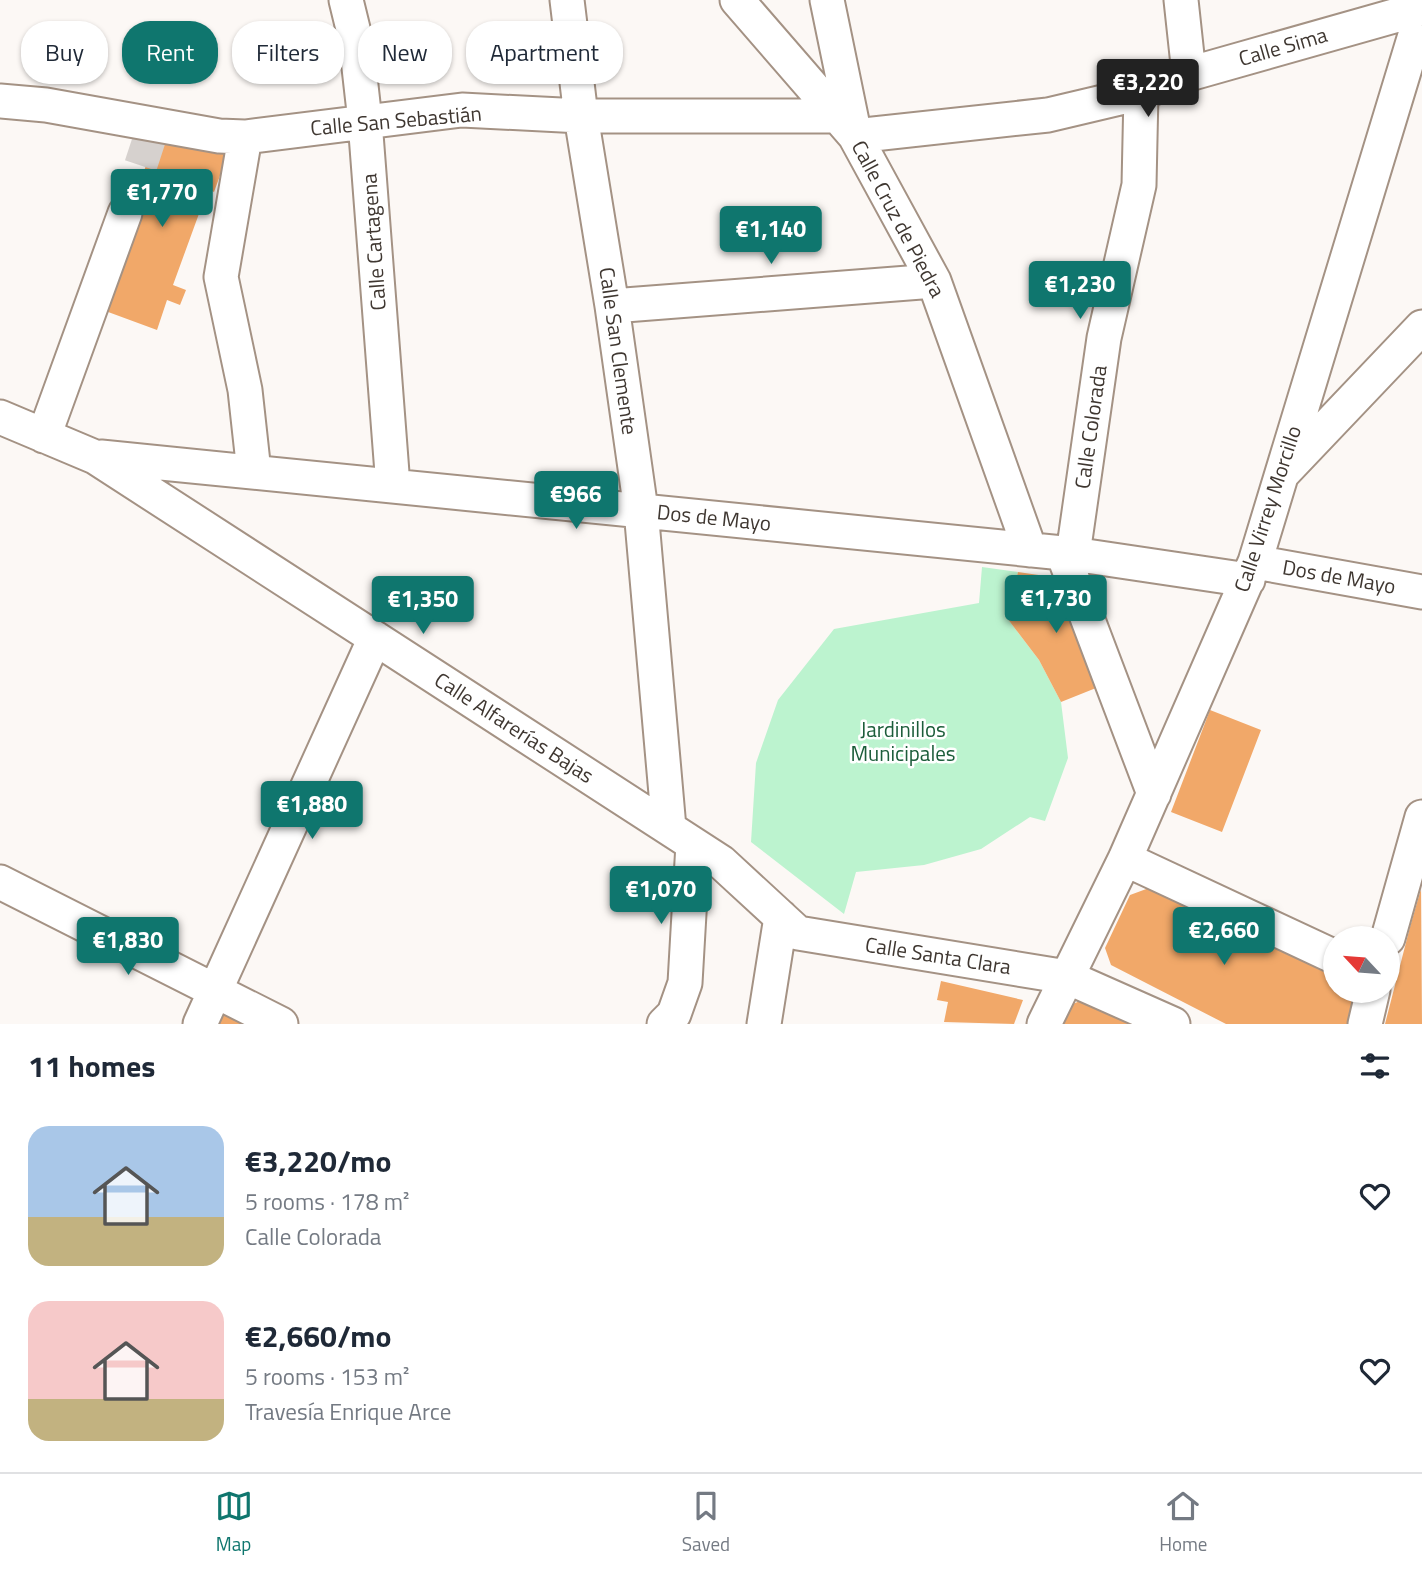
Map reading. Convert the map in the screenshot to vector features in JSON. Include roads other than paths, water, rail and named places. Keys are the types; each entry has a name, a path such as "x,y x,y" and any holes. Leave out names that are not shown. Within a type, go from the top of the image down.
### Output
{"street":[{"name":"Calle Cartagena","path":"346,0 356,41 365,121 393,486"},
{"name":"Calle San Clemente","path":"567,0 581,116 641,510 681,836 685,982 674,1014 664,1024"},
{"name":"Calle Cruz de Piedra","path":"737,0 846,126 934,281 1030,551"},
{"path":"827,0 846,126"},
{"path":"1181,0 1189,74"},
{"name":"Calle Sima","path":"846,126 1048,115 1141,93 1189,74 1422,10"},
{"name":"Calle Virrey Morcillo","path":"1044,1024 1125,859 1252,571 1422,10"},
{"name":"Calle Colorada","path":"1068,554 1104,338 1139,186 1141,93"},
{"name":"Calle San Sebastián","path":"0,102 46,105 219,136 245,137 462,110 846,126"},
{"path":"245,137 220,277 244,390 254,472"},
{"path":"44,436 125,213"},
{"path":"612,306 934,281"},
{"path":"1279,477 1422,327"},
{"path":"0,417 95,457"},
{"name":"Dos de Mayo","path":"95,457 1252,571 1422,592"},
{"name":"Calle Alfarerías Bajas","path":"95,457 721,862"},
{"path":"1068,554 1154,794"},
{"path":"200,1024 375,638"},
{"path":"1391,926 1422,817"},
{"path":"1125,859 1323,951"},
{"name":"Calle Santa Clara","path":"721,862 798,933 1067,977 1173,1024"},
{"path":"0,882 281,1024"},
{"path":"764,1024 781,917"},
{"path":"1365,1024 1370,1003"}],"tunnel":[{"path":"125,213 154,125"}],"park label":[{"name":"Jardinillos Municipales","path":"903,742"}]}
